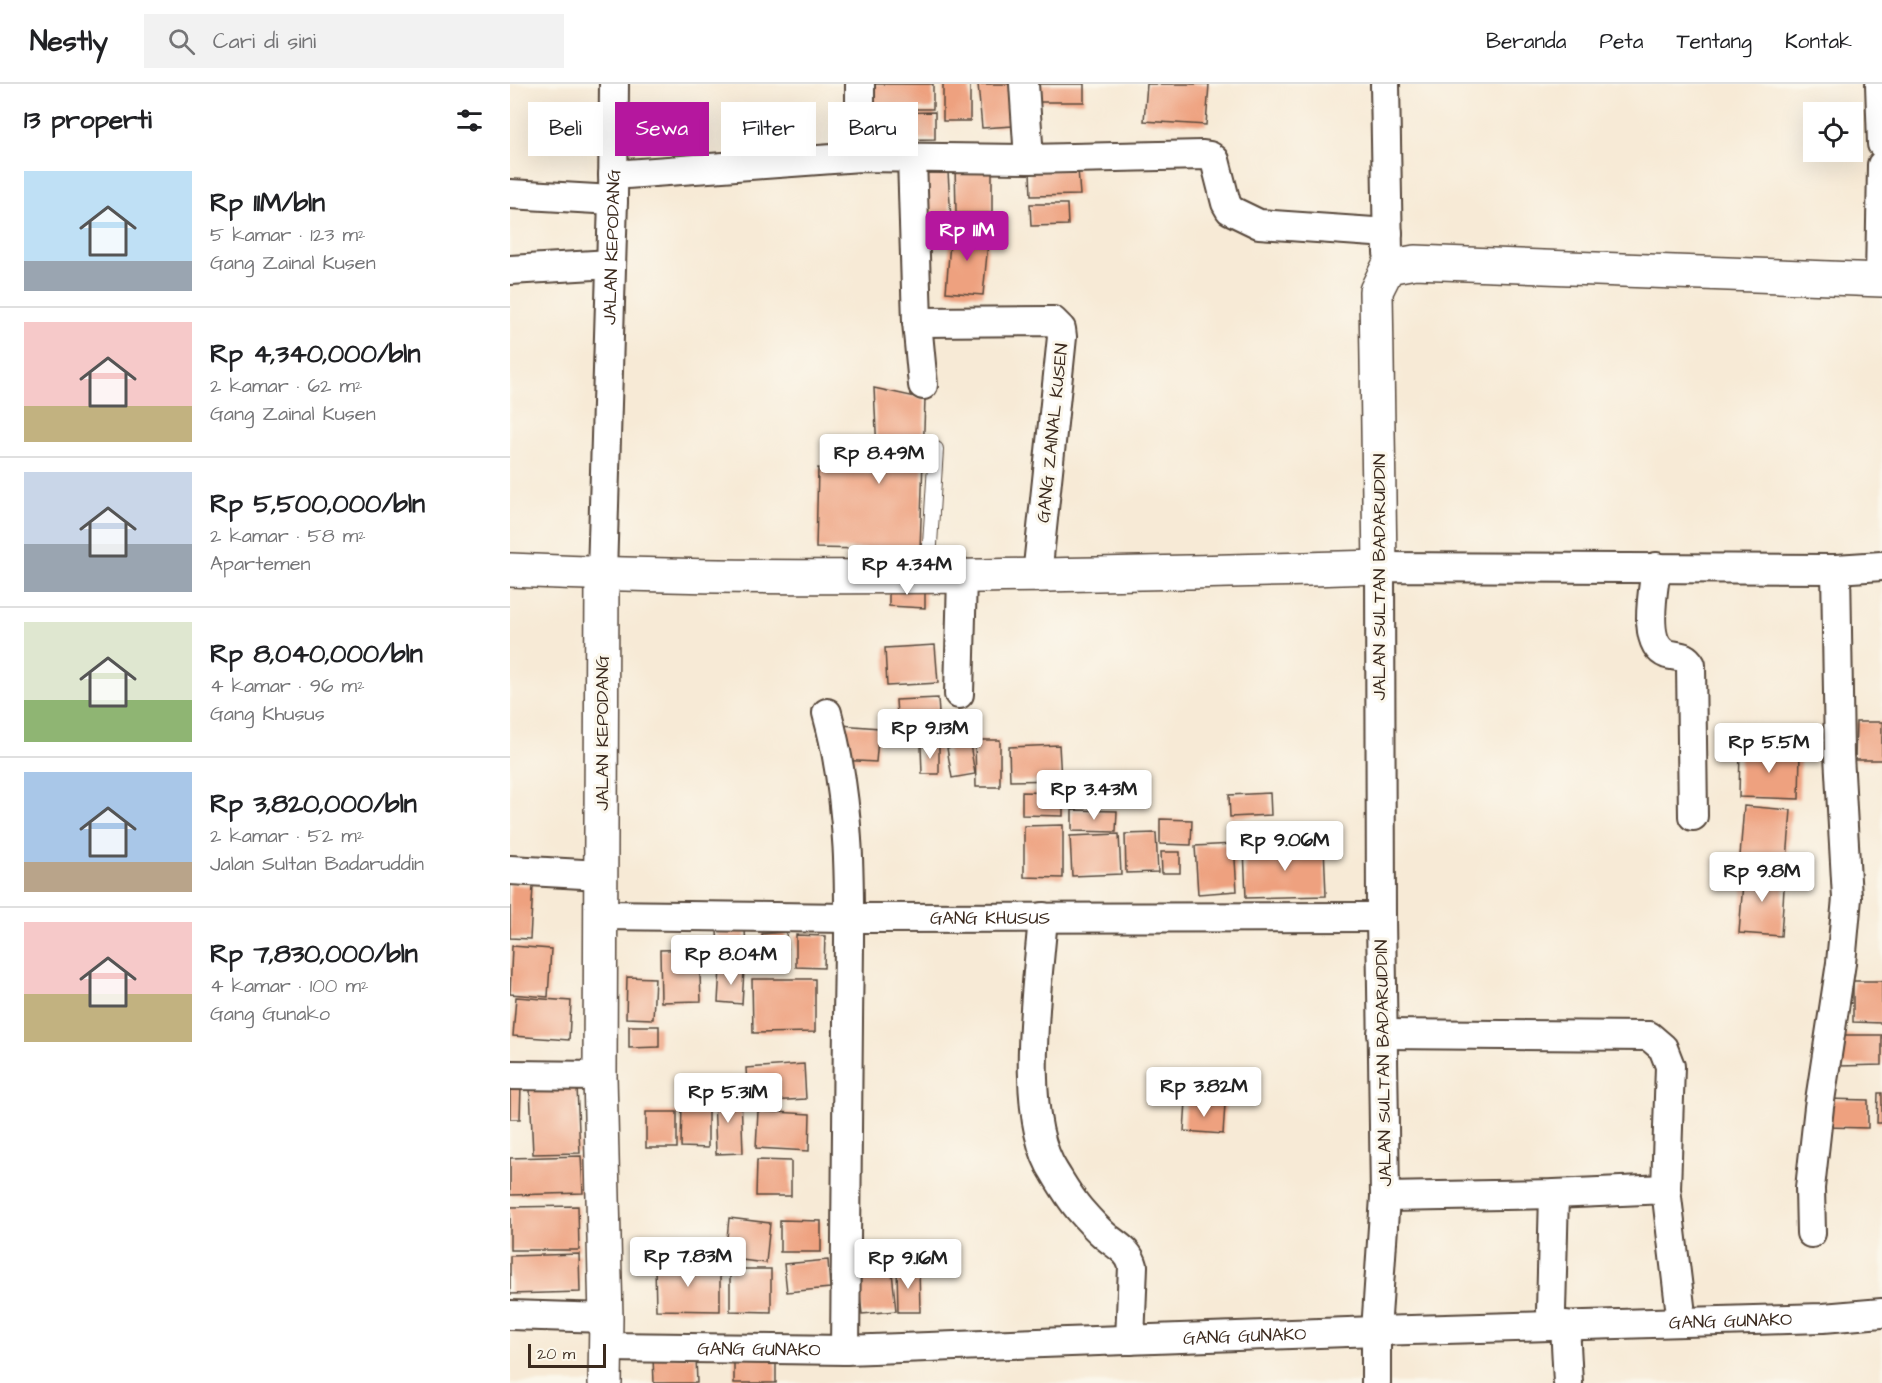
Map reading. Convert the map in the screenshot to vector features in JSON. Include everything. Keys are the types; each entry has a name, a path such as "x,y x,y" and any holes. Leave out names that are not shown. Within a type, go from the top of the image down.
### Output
{"street":[{"name":"JALAN KEPODANG","path":"605,1383 606,1333 600,1076 602,574 614,84"},
{"path":"860,84 860,157"},
{"path":"1024,84 1029,159"},
{"path":"1385,84 1388,267 1415,262 1881,280 1882,165"},
{"path":"1880,84 1882,144"},
{"path":"510,194 613,187 860,157 1029,159 1203,154 1215,160 1230,210 1259,224 1388,233"},
{"path":"912,158 917,322 923,385"},
{"path":"510,270 611,264"},
{"name":"JALAN SULTAN BADARUDDIN","path":"1376,1383 1376,1331 1385,1197 1377,291 1388,267"},
{"name":"GANG ZAINAL KUSEN","path":"917,322 1053,321 1061,329 1037,576"},
{"path":"510,570 602,574 1037,576 1380,567 1836,569 1882,566"},
{"path":"1656,567 1651,618 1652,637 1658,648 1666,654 1682,656 1691,665 1693,816"},
{"path":"1811,1233 1809,1188 1819,1107 1842,963 1846,898 1839,755 1836,569"},
{"path":"959,694 962,576"},
{"path":"827,713 837,754 847,823 849,918 845,1350"},
{"path":"510,870 601,875"},
{"name":"GANG KHUSUS","path":"600,915 849,918 1381,917"},
{"path":"1043,917 1032,1049 1040,1140 1053,1170 1080,1209 1102,1234 1131,1257 1133,1266 1130,1340"},
{"path":"1382,1034 1649,1036 1663,1047 1670,1066 1666,1189 1680,1306"},
{"path":"510,1075 600,1076"},
{"path":"1385,1197 1554,1194 1666,1189"},
{"path":"1554,1194 1558,1318 1568,1383"},
{"name":"GANG GUNAKO","path":"510,1315 606,1333 845,1350 1376,1331 1558,1318 1811,1319 1882,1314"}],"lane":[{"path":"928,576 936,449"}],"building":[{"path":"872,84 933,84 933,109 918,109 918,102 872,102"},
{"path":"943,84 970,84 970,121 943,121"},
{"path":"978,84 1010,84 1013,126 982,128"},
{"path":"1036,84 1084,84 1084,102 1036,102"},
{"path":"1147,84 1209,84 1206,125 1144,121"},
{"path":"918,112 935,112 935,139 918,139"},
{"path":"955,165 992,165 992,213 956,213"},
{"path":"1078,169 1080,195 1031,196 1030,171"},
{"path":"948,172 951,219 925,220 922,173"},
{"path":"1030,204 1067,204 1068,225 1031,226"},
{"path":"951,230 989,233 983,295 946,292"},
{"path":"874,388 925,399 920,550 816,548 818,468 878,474"},
{"path":"889,584 925,585 925,608 889,606"},
{"path":"935,645 938,683 887,686 885,648"},
{"path":"938,698 940,730 898,732 896,700"},
{"path":"1856,722 1882,722 1882,760 1855,760"},
{"path":"841,725 879,728 876,762 839,760"},
{"path":"975,740 1000,740 1000,787 976,787"},
{"path":"970,744 975,774 952,778 947,748"},
{"path":"939,745 939,774 922,774 921,746"},
{"path":"1059,745 1061,780 1010,781 1009,747"},
{"path":"1740,749 1800,752 1799,799 1739,797"},
{"path":"1022,792 1063,793 1063,816 1022,815"},
{"path":"1270,793 1271,815 1230,817 1229,795"},
{"path":"1744,806 1791,810 1787,860 1740,856"},
{"path":"1072,810 1117,811 1116,832 1072,831"},
{"path":"1160,819 1192,820 1191,845 1160,844"},
{"path":"1063,825 1063,878 1024,877 1024,826"},
{"path":"1156,833 1158,872 1126,873 1125,834"},
{"path":"1119,834 1121,874 1072,876 1070,836"},
{"path":"1234,844 1237,891 1198,894 1195,846"},
{"path":"1324,846 1326,896 1246,898 1244,848"},
{"path":"1161,852 1180,852 1180,873 1162,873"},
{"path":"1744,870 1785,873 1781,936 1739,933"},
{"path":"510,884 533,886 530,939 510,938"},
{"path":"745,930 747,963 719,965 717,931"},
{"path":"786,932 788,968 764,969 762,934"},
{"path":"796,935 825,936 824,968 796,967"},
{"path":"512,946 551,949 548,997 510,994"},
{"path":"699,949 701,1001 661,1002 660,950"},
{"path":"720,968 744,970 742,1004 718,1002"},
{"path":"627,977 655,978 653,1019 626,1018"},
{"path":"752,979 815,979 815,1032 753,1033"},
{"path":"1853,981 1882,981 1882,1023 1853,1022"},
{"path":"516,997 571,1001 569,1040 513,1036"},
{"path":"629,1026 659,1026 659,1047 629,1048"},
{"path":"1838,1035 1882,1035 1882,1065 1839,1066"},
{"path":"804,1064 806,1099 748,1102 746,1068"},
{"path":"510,1085 521,1085 520,1119 510,1119"},
{"path":"577,1087 580,1153 533,1154 530,1089"},
{"path":"1878,1093 1882,1093 1882,1123 1877,1123"},
{"path":"741,1095 743,1153 716,1154 714,1096"},
{"path":"1826,1099 1868,1100 1868,1128 1826,1127"},
{"path":"1186,1101 1225,1104 1223,1134 1184,1131"},
{"path":"682,1103 708,1104 708,1148 681,1147"},
{"path":"758,1111 810,1114 809,1151 756,1148"},
{"path":"646,1112 677,1112 677,1148 646,1148"},
{"path":"581,1156 583,1193 510,1195 510,1158"},
{"path":"757,1160 791,1161 791,1196 756,1196"},
{"path":"578,1206 579,1250 510,1250 510,1207"},
{"path":"729,1218 770,1223 766,1263 725,1258"},
{"path":"780,1220 821,1221 821,1252 780,1252"},
{"path":"579,1254 580,1292 510,1294 510,1256"},
{"path":"828,1260 830,1288 787,1292 784,1264"},
{"path":"655,1266 720,1267 720,1311 656,1310"},
{"path":"897,1267 919,1267 920,1312 898,1312"},
{"path":"730,1269 771,1269 771,1312 730,1311"},
{"path":"892,1272 896,1311 862,1314 858,1275"},
{"path":"696,1356 697,1383 654,1383 653,1357"},
{"path":"734,1356 776,1356 776,1383 734,1383"}]}
